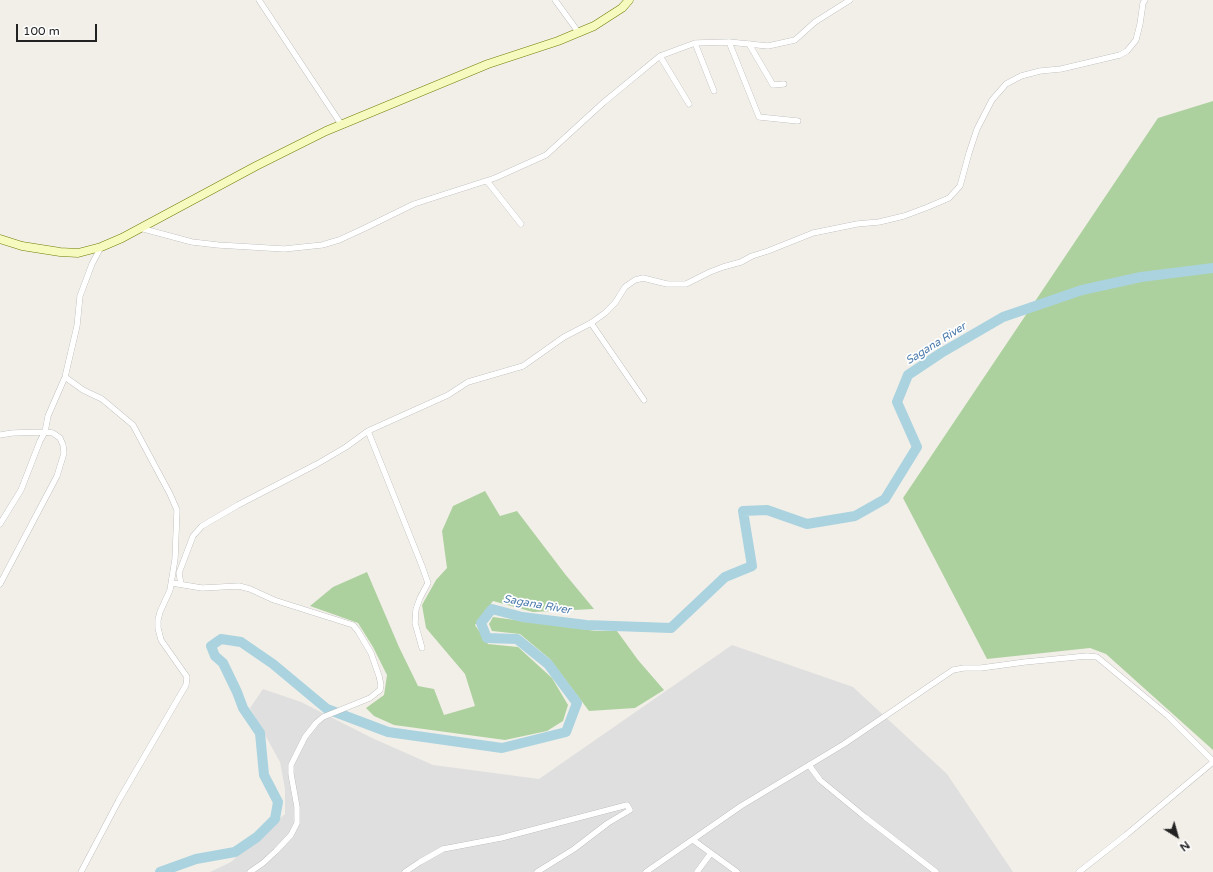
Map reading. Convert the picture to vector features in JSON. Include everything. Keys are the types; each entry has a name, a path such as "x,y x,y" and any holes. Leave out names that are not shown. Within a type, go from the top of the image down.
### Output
{"street":[{"path":"260,0 341,124"},
{"path":"555,0 579,33"},
{"path":"0,239 22,246 60,252 78,253 100,248 122,238 269,159 341,124 443,84 488,64 579,33 607,18 622,8 629,0"},
{"path":"140,228 192,242 284,249 322,245 339,240 414,204 486,180 546,155 604,102 660,56 695,43 729,42 768,46 796,40 815,22 850,0"},
{"path":"181,584 179,573 193,536 202,526 238,505 323,461 368,431 448,395 468,382 507,372 523,366 564,336 591,323 605,313 615,302 625,287 635,280 643,278 667,284 686,284 710,272 741,262 752,256 813,233 891,219 928,207 949,198 960,186 969,153 992,100 1006,84 1021,76 1040,71 1061,69 1120,55 1127,51 1136,40 1143,3 1145,0"},
{"path":"729,42 759,117 798,121"},
{"path":"695,43 714,92"},
{"path":"749,44 774,85 784,84"},
{"path":"660,56 689,104"},
{"path":"486,180 521,224"},
{"path":"0,524 21,490 45,432 48,416 65,377 77,326 80,296 92,264 100,248"},
{"path":"591,323 644,400"},
{"path":"65,377 83,390 102,399 133,424 177,510 172,583 160,612 158,628 161,640 187,677 186,685 136,769 81,872"},
{"path":"368,431 428,583 416,609 416,623 422,648"},
{"path":"0,435 12,433 53,433 60,438 64,452 57,476 0,584"},
{"path":"172,583 202,588 240,586 274,600 353,625 358,630 371,653 376,666 381,685 380,690 370,698 323,717 305,737 291,765 291,774 298,816 294,830 276,851 250,872"},
{"path":"646,872 740,806 809,765 953,670 1094,656 1101,658 1168,716 1213,761 1126,835 1079,872"},
{"path":"809,765 820,780 936,872"},
{"path":"405,872 443,849 501,838 627,805 630,810 608,823 574,849 537,872"},
{"path":"693,840 737,872"},
{"path":"697,872 711,853"}],"shaded area":[{"path":"732,645 853,687 947,774 1013,872 210,872 231,862 285,814 285,789 280,762 250,708 263,689 301,702 372,738 433,765 539,779"}],"green space":[{"path":"1213,101 1213,750 1106,654 1090,648 987,659 903,498 1158,118"},
{"path":"485,491 500,516 517,511 594,609 533,612 493,601 475,625 488,644 518,647 552,678 568,705 563,721 547,731 505,740 394,725 374,716 366,708 384,695 387,675 373,647 358,623 310,606 333,587 367,572 399,647 418,686 434,689 444,715 475,706 465,674 426,628 422,605 436,580 447,568 442,531 453,506"},
{"path":"493,617 596,631 617,631 638,660 664,690 635,708 589,711 550,659 520,634 492,631 489,624"}],"waterway":[{"name":"Sagana River","path":"160,872 196,859 235,852 257,837 275,819 278,802 264,775 260,733 243,708 223,663 215,656 211,646 221,639 241,642 273,664 327,709 388,732 502,748 566,732 577,703 548,664 517,639 487,638 481,623 492,609 522,617 586,625 671,628 725,577 752,566 743,511 767,510 807,524 855,516 885,499 917,447 897,402 908,375 941,353 1003,317 1082,290 1141,277 1213,268"}]}
